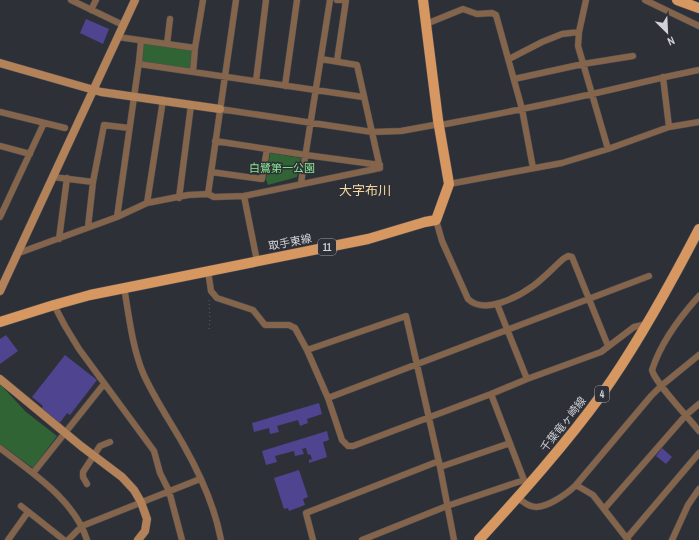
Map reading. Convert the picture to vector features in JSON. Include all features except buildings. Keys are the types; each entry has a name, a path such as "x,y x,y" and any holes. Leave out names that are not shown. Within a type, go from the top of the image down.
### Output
{"main road":[{"path":"423,0 438,125 449,184 436,220"},
{"path":"677,0 699,8"},
{"name":"取手東線","path":"0,322 54,305 124,287 368,239 436,220"},
{"name":"千葉竜ヶ崎線","path":"479,540 517,498 527,482 602,394 647,324 699,229"}],"street":[{"path":"71,0 123,25"},
{"path":"91,10 96,0"},
{"path":"0,291 135,0"},
{"path":"193,72 195,48 203,0"},
{"path":"208,194 236,0"},
{"path":"256,81 266,0"},
{"path":"285,86 297,0"},
{"path":"301,183 330,0"},
{"path":"336,0 346,0 337,61"},
{"path":"586,0 579,32 578,46 608,149"},
{"path":"645,0 699,26"},
{"path":"426,24 463,9 477,14 492,13 496,15 522,109 533,168"},
{"path":"167,44 170,19"},
{"path":"509,60 542,42 562,34 579,32"},
{"path":"118,36 141,41 195,48"},
{"path":"117,217 141,41"},
{"path":"514,79 583,64 633,56"},
{"path":"321,59 357,66 380,165"},
{"path":"0,62 94,90 372,132 401,131 446,124 699,70"},
{"path":"139,64 363,97"},
{"path":"663,77 669,126"},
{"path":"147,203 163,100"},
{"path":"179,198 191,105"},
{"path":"0,112 65,128"},
{"path":"449,184 562,163 608,149 669,126 699,122"},
{"path":"0,217 44,123"},
{"path":"88,227 93,182 104,125 129,128"},
{"path":"215,141 380,165"},
{"path":"0,146 30,154"},
{"path":"211,172 262,179 267,149"},
{"path":"16,254 117,217 147,203 179,198 188,195 208,194 214,197 244,196 301,183 380,168 380,165"},
{"path":"53,177 93,182"},
{"path":"59,239 67,178"},
{"path":"244,196 256,261"},
{"path":"436,220 442,241 468,299 473,304 481,306 497,304 516,296 532,286 563,259 568,256 574,258 588,299 608,346"},
{"path":"208,271 211,291 217,298 253,310 265,325 289,325 295,328 307,350 328,398 342,440 348,446 353,446 491,394 526,379 602,352 634,326 647,324"},
{"path":"328,398 649,276"},
{"path":"124,287 135,344 144,374 184,446 200,479 218,523 221,540"},
{"path":"699,296 676,324 664,342 652,370 653,375 661,386 699,430"},
{"path":"497,304 526,379"},
{"path":"54,305 76,344 154,451 160,473 169,492 182,540"},
{"path":"307,350 406,316 439,464 454,540"},
{"path":"517,498 530,506 541,506 566,494 576,485 661,386 699,355"},
{"path":"0,379 122,477 134,490 141,502 146,519 145,531 138,540"},
{"path":"33,473 104,384"},
{"path":"362,540 447,506 527,482 491,394"},
{"path":"604,509 686,415 699,404"},
{"path":"87,484 83,477 83,472 100,446 110,442"},
{"path":"313,540 306,513 439,464 510,443"},
{"path":"1,452 33,473 69,507 82,526 87,540"},
{"path":"576,485 593,495 628,539 699,453"},
{"path":"68,540 82,526 200,479"},
{"path":"672,540 688,505 699,489"},
{"path":"21,506 64,540"},
{"path":"10,539 28,512"}],"path":[{"path":"208,330 210,318 209,296"}],"green space":[{"path":"144,42 193,50 192,70 139,62"},
{"name":"白鷺第一公園","path":"270,153 301,158 297,177 268,185 266,179"},
{"path":"0,384 26,412 57,436 33,468 0,444"}],"district":[{"name":"大字布川","path":"365,190"}]}
